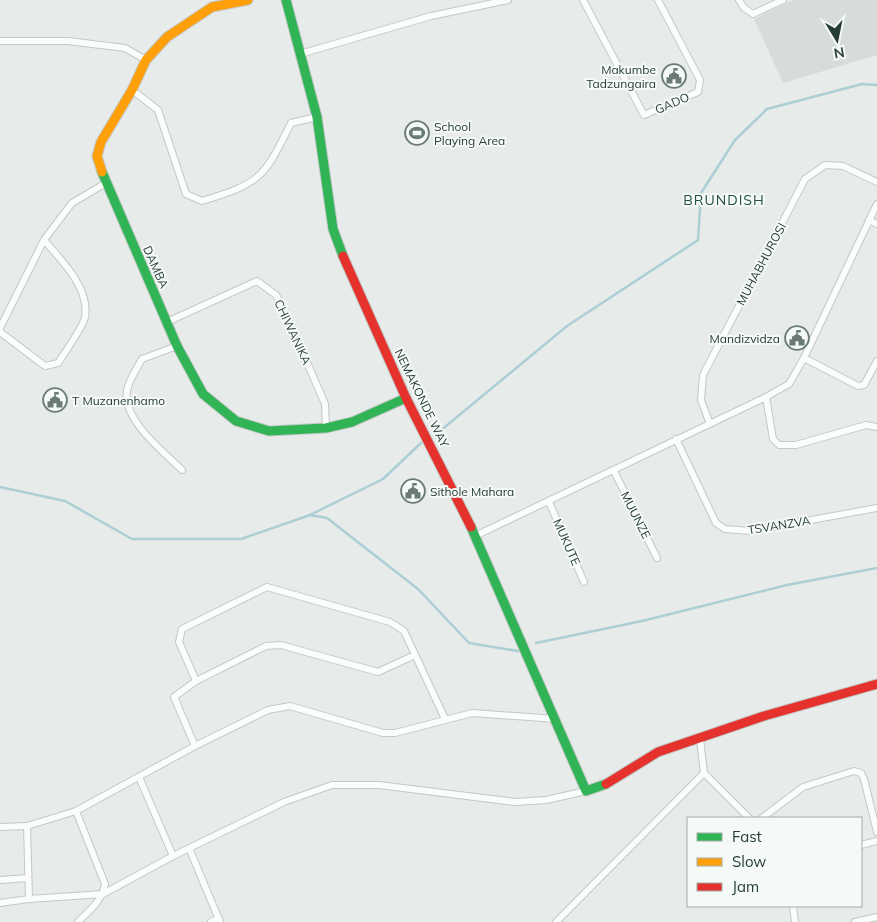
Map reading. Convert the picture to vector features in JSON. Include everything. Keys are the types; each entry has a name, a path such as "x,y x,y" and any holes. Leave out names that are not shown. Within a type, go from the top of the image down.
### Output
{"street":[{"name":"DAMBA","path":"248,0 211,4 167,37 146,60 132,90 101,142 97,156 106,183 177,346 203,394 236,422 269,431 326,428 352,422 406,398"},
{"name":"NEMAKONDE WAY","path":"286,0 316,117 333,229 344,259 406,398 475,536 586,791"},
{"path":"300,54 431,16 508,0"},
{"name":"GADO","path":"583,0 644,114 698,92 700,80 658,0"},
{"path":"740,0 744,8 753,14 783,0"},
{"path":"0,41 68,41 125,48 146,60"},
{"path":"132,90 158,110 186,194 202,201 241,189 261,175 272,163 291,123 316,117"},
{"name":"MUHABHUROSI","path":"710,424 701,400 703,374 806,178 825,165 842,166 877,182"},
{"path":"0,328 44,240 72,203 106,183"},
{"path":"475,536 614,471 676,439 766,398 788,384 804,358 877,204"},
{"path":"869,220 877,224"},
{"path":"0,332 45,366 58,363 86,318 84,299 70,271 44,240"},
{"name":"CHIWANIKA","path":"167,322 257,281 276,295 283,306 325,404 326,428"},
{"path":"177,346 142,359 127,389 127,405 144,433 182,470"},
{"path":"804,358 858,386 864,385 877,361"},
{"path":"766,398 773,439 779,445 796,445 866,425 877,427"},
{"name":"TSVANZVA","path":"676,439 716,523 725,530 751,531 877,508"},
{"name":"MUUNZE","path":"614,471 657,558"},
{"name":"MUKUTE","path":"549,502 584,582"},
{"path":"196,681 179,642 182,629 267,587 390,622 404,631 445,719"},
{"path":"195,746 174,697 196,681 266,646 281,645 378,672 415,655"},
{"path":"0,904 29,899 103,894 115,890 173,856 284,802 332,785 379,785 515,802 546,800 586,791 611,782 658,752 764,716 877,684"},
{"path":"0,826 27,826 76,811 195,746 268,710 290,706 383,733 395,732 472,713 556,719"},
{"path":"700,739 704,773 748,817"},
{"path":"763,817 803,787 854,771 861,773 864,779 877,832"},
{"path":"556,922 704,773"},
{"path":"139,778 173,856"},
{"path":"76,811 105,884 103,894 78,922"},
{"path":"27,826 29,899"},
{"path":"862,845 877,841"},
{"path":"189,848 220,920 211,922"},
{"path":"0,880 28,878"},
{"path":"793,907 795,922"},
{"path":"855,922 877,917"}],"shaded area":[{"path":"793,0 877,0 877,55 783,83 754,19"}],"waterway":[{"path":"434,436 567,326 698,240 701,193 735,140 767,109 862,84 877,85"},
{"path":"0,487 65,501 132,539 241,539 310,515 383,479 421,443"},
{"path":"310,515 327,518 418,589 469,643 518,651"},
{"path":"536,643 642,621 787,585 877,568"}],"traffic: fast":[{"path":"286,0 317,117 333,229 343,256"},
{"path":"102,172 177,346 203,394 236,421 269,431 326,428 352,422 406,398"},
{"path":"471,527 586,791 606,784"}],"traffic: slow":[{"path":"102,172 97,156 101,142 132,90 146,60 167,37 212,7 248,0"}],"traffic: jam":[{"path":"343,256 406,398 471,527"},
{"path":"606,784 658,752 764,716 877,684"}],"place":[{"name":"Makumbe Tadzungaira","path":"674,76"},
{"name":"School Playing Area","path":"417,133"},
{"name":"Mandizvidza","path":"797,338"},
{"name":"T Muzanenhamo","path":"55,400"},
{"name":"Sithole Mahara","path":"413,491"}],"district":[{"name":"BRUNDISH","path":"724,200"}]}
